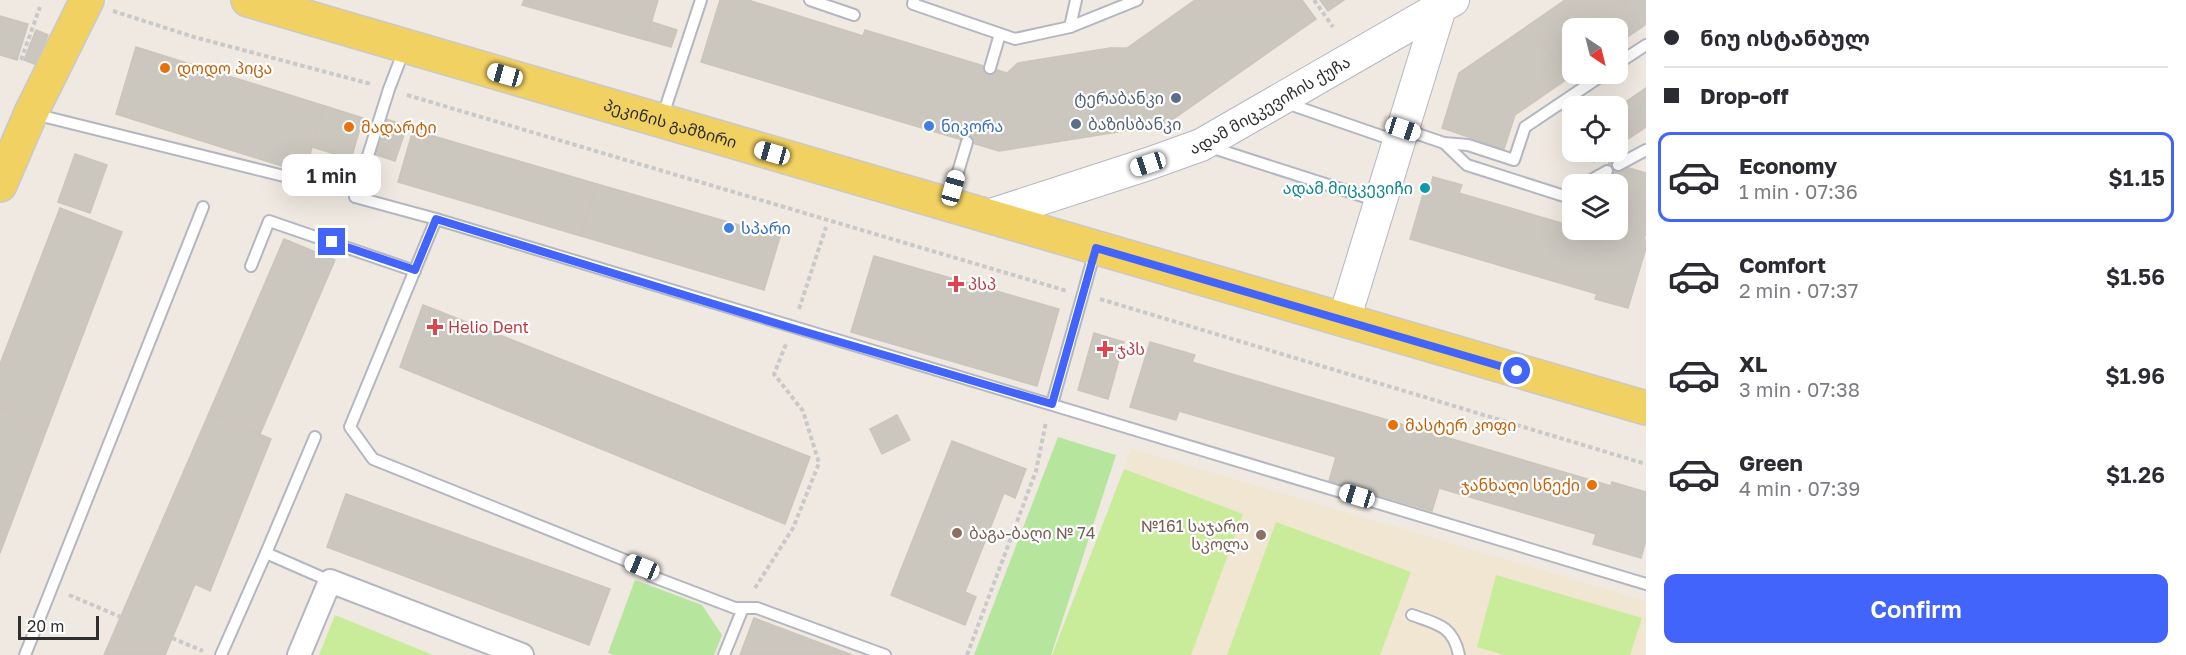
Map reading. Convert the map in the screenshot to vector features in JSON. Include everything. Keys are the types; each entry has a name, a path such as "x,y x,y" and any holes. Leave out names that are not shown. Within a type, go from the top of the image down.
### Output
{"main road":[{"name":"პეკინის გამზირი","path":"248,0 1646,408"},
{"path":"0,185 31,113 86,1"},
{"name":"ადამ მიცკევიჩის ქუჩა","path":"988,216 1201,145 1447,4"},
{"name":"ადამ მიცკევიჩის ქუჩა","path":"1344,320 1401,135 1447,4"}],"street":[{"path":"299,655 330,580 511,653"}],"lane":[{"path":"661,121 701,0"},
{"path":"810,0 854,15"},
{"path":"914,0 914,4 1015,39 1070,27 1137,0"},
{"path":"1070,27 1076,0"},
{"path":"990,68 1000,34"},
{"path":"1628,57 1646,45"},
{"path":"405,46 388,89 355,197 436,219 1646,584"},
{"path":"1280,101 1401,135 1468,145 1514,160 1525,127 1589,84"},
{"path":"31,113 296,179"},
{"path":"948,205 967,142"},
{"path":"1444,142 1467,165 1562,195"},
{"path":"1201,145 1381,202"},
{"path":"1618,165 1646,150"},
{"path":"1602,174 1607,171"},
{"path":"25,655 203,207"},
{"path":"436,219 350,427 373,459 642,567 651,576 735,608 757,608 885,655"},
{"path":"250,266 269,221 415,270"},
{"path":"1052,404 1096,248"},
{"path":"221,655 315,437"},
{"path":"266,553 330,580"},
{"path":"724,655 743,608"},
{"path":"1412,615 1443,625 1456,641 1459,655"}],"path":[{"path":"1314,0 1333,27"},
{"path":"86,1 194,37 388,89 1646,464"},
{"path":"18,70 40,7"},
{"path":"296,179 355,197"},
{"path":"743,608 793,528 819,463 803,411 774,374 826,227"},
{"path":"967,655 1036,471 1043,433 1052,404"},
{"path":"51,588 121,617"},
{"path":"172,638 212,655"}],"shaded area":[{"name":"№161 საჯარო სკოლა","path":"1132,449 1646,601 1646,655 1052,655"}],"green space":[{"path":"1058,437 1116,455 1051,655 974,655"},
{"path":"1124,469 1243,514 1191,655 1052,655"},
{"path":"1276,522 1411,572 1380,655 1227,655"},
{"path":"1496,575 1642,618 1630,655 1504,655 1477,647"},
{"path":"635,580 702,605 722,635 714,655 614,655 608,653"},
{"path":"335,615 433,655 319,655"}],"building":[{"path":"524,0 658,0 646,40 522,5"},
{"path":"720,0 748,0 863,36 865,30 1007,73 1018,63 1110,48 1127,48 1195,0 1302,0 1316,19 1162,125 999,151 701,62"},
{"path":"1320,0 1344,0 1328,11"},
{"path":"1565,0 1623,0 1642,27 1628,37 1628,18 1562,18 1562,72 1529,25"},
{"path":"1623,0 1646,0 1646,24 1642,27"},
{"path":"0,16 28,24 17,60 0,55"},
{"path":"652,22 677,30 671,47 646,40"},
{"path":"1529,25 1562,72 1562,82 1515,115 1504,149 1442,128 1459,73"},
{"path":"36,30 48,35 37,65 24,60"},
{"path":"136,47 325,106 304,173 116,114"},
{"path":"1646,88 1646,127 1628,139 1628,100"},
{"path":"325,106 363,118 351,159 312,147"},
{"path":"386,119 407,126 395,161 374,154"},
{"path":"413,130 597,184 581,236 398,182"},
{"path":"75,154 107,165 90,213 58,202"},
{"path":"1609,162 1646,173 1644,240 1646,240 1646,248 1628,308 1595,299 1597,294 1410,239 1426,184 1431,185 1433,177 1462,185 1459,193 1562,223 1562,240 1628,240 1628,174 1606,174"},
{"path":"597,184 780,237 764,290 581,236"},
{"path":"60,208 122,232 48,426 0,408 0,364"},
{"path":"284,239 335,260 260,434 209,413"},
{"path":"874,256 1059,309 1037,386 851,332"},
{"path":"423,305 810,457 785,524 400,367"},
{"path":"1094,333 1124,342 1108,399 1078,390"},
{"path":"1150,342 1195,355 1192,362 1205,366 1611,486 1612,482 1646,492 1646,540 1641,558 1593,544 1596,534 1439,488 1432,511 1329,481 1336,457 1179,411 1176,420 1130,407"},
{"path":"0,408 48,426 0,553"},
{"path":"209,413 271,439 210,591 195,584 165,655 104,655"},
{"path":"897,415 910,440 882,454 870,429"},
{"path":"952,441 1026,469 1015,498 1004,493 965,592 976,597 965,625 891,595"},
{"path":"346,494 610,589 589,645 327,547"},
{"path":"754,618 852,655 740,655"}],"place":[{"name":"დოდო პიცა","path":"165,68"},
{"name":"ტერაბანკი","path":"1176,98"},
{"name":"ბაზისბანკი","path":"1076,124"},
{"name":"ნიკორა","path":"929,126"},
{"name":"მადარტი","path":"349,127"},
{"name":"ადამ მიცკევიჩი","path":"1425,188"},
{"name":"სპარი","path":"729,228"},
{"name":"პსპ","path":"956,284"},
{"name":"Helio Dent","path":"435,327"},
{"name":"ჯპს","path":"1105,349"},
{"name":"მასტერ კოფი","path":"1393,425"},
{"name":"ჯანხაღი სნექი","path":"1592,485"},
{"name":"ბაგა-ბაღი № 74","path":"957,533"},
{"name":"№161 საჯარო სკოლა","path":"1261,535"}],"route":[{"path":"332,242 415,270 436,219 792,328 1052,404 1096,248 1517,371"}]}
